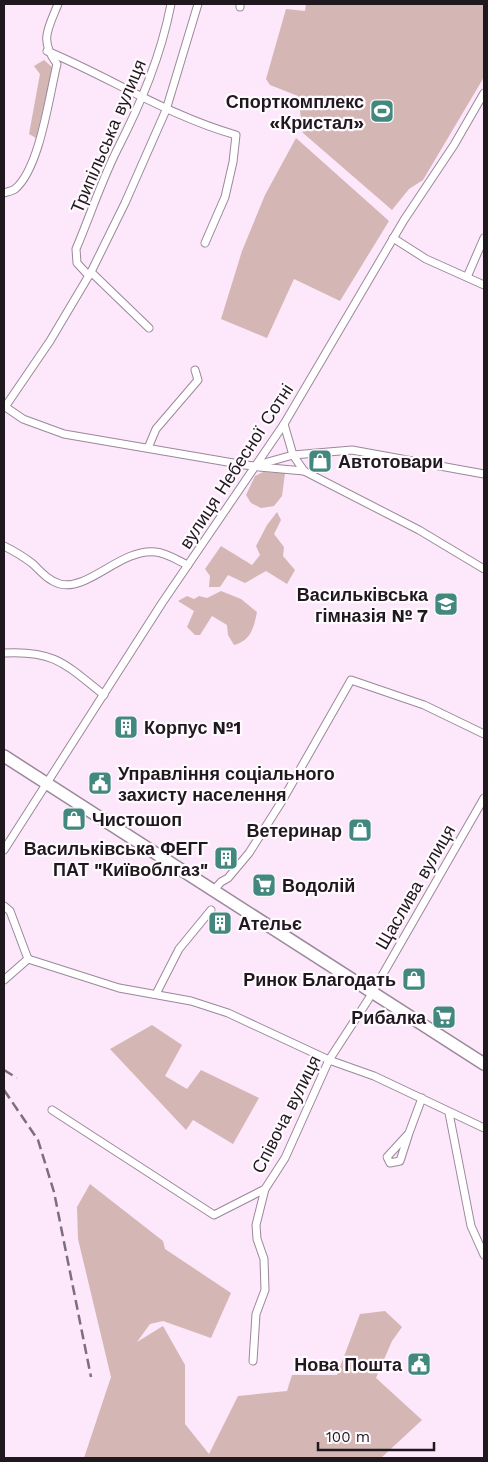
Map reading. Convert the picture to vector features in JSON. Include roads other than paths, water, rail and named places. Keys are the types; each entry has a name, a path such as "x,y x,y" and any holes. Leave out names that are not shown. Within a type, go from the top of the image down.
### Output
{"main road":[{"path":"4,756 484,1064"}],"street":[{"path":"4,193 14,190 26,174 37,151 57,64 47,51 46,36 58,4"},
{"name":"Трипільська вулиця","path":"150,328 77,263 76,249 117,150 142,99 159,55 171,4"},
{"path":"198,4 166,110 90,274 50,341 4,406 23,419 64,434 254,466 304,471 419,530 484,568"},
{"path":"47,51 92,70 142,99 166,110 236,135 233,162 225,197 205,243"},
{"name":"вулиця Небесної Сотні","path":"4,850 46,782 188,565 284,424 393,238 454,145 484,93"},
{"path":"393,238 426,258 484,285"},
{"path":"467,277 484,238"},
{"path":"148,448 156,429 198,380 195,370"},
{"path":"284,424 293,455 304,471"},
{"path":"254,466 293,455 352,450 484,474"},
{"path":"4,546 32,564 53,582 62,585 83,582 125,558 145,552 157,552 188,565"},
{"path":"4,653 29,652 42,654 66,665 104,695"},
{"path":"214,890 220,882 228,878 248,853 273,816 351,680 424,705 484,734"},
{"name":"Щаслива вулиця","path":"372,992 484,798"},
{"path":"4,906 10,912 28,959"},
{"path":"156,994 179,949 211,910"},
{"path":"4,980 28,959"},
{"path":"28,959 119,988 191,1001 228,1013 329,1060 374,1076 484,1128"},
{"name":"Співоча вулиця","path":"52,1110 214,1215 265,1189 285,1158 329,1060 372,992"},
{"path":"409,1133 422,1098"},
{"path":"449,1113 471,1226 484,1255"},
{"path":"253,1361 256,1314 265,1290 264,1259 257,1239 256,1225 265,1189"}],"railway":[{"path":"4,1070 17,1078"},
{"path":"4,1090 38,1140 54,1192 91,1377"}],"place":[{"name":"Спорткомплекс «Кристал»","path":"382,111"},
{"name":"Автотовари","path":"320,461"},
{"name":"Васильківська гімназія № 7","path":"446,604"},
{"name":"Корпус №1","path":"126,727"},
{"name":"Управління соціального захисту населення","path":"100,783"},
{"name":"Чистошоп","path":"74,819"},
{"name":"Ветеринар","path":"360,830"},
{"name":"Васильківська ФЕГГ ПАТ \"Київоблгаз\"","path":"226,858"},
{"name":"Водолій","path":"264,885"},
{"name":"Ательє","path":"220,923"},
{"name":"Ринок Благодать","path":"414,979"},
{"name":"Рибалка","path":"444,1017"},
{"name":"Нова Пошта","path":"419,1364"}]}
